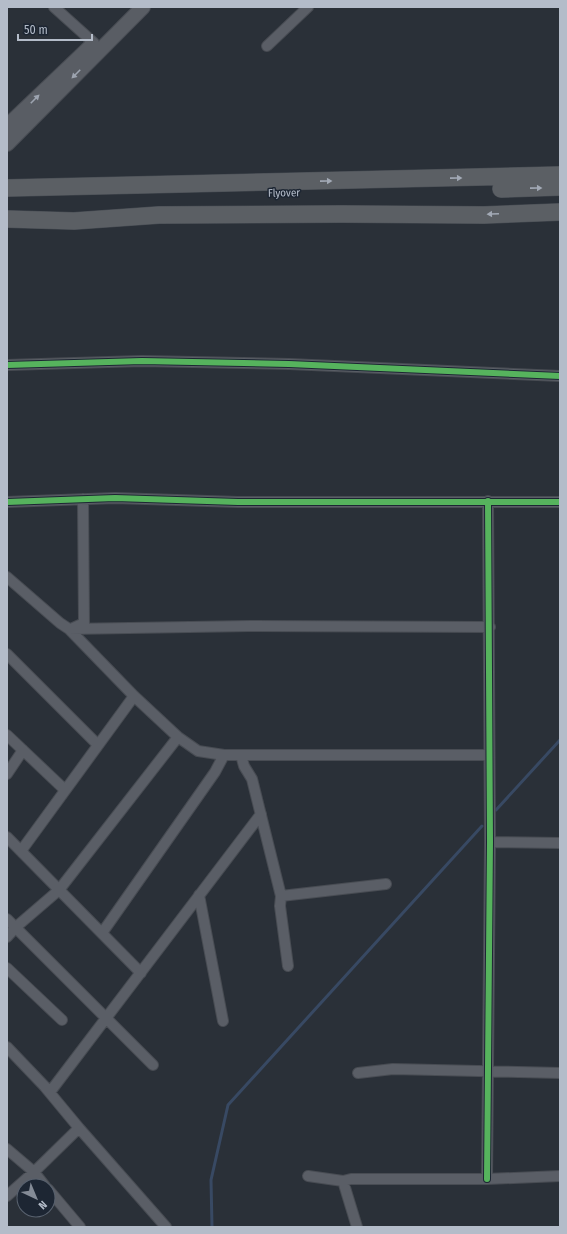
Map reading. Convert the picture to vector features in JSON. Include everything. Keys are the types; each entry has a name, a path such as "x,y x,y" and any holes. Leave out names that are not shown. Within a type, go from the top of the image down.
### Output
{"highway":[{"path":"7,188 560,175"},
{"name":"Flyover","path":"7,198 219,195 560,187"},
{"name":"Flyover","path":"7,211 89,211 560,202"},
{"path":"7,219 74,221 160,215 484,215 560,212"}],"main road":[{"path":"7,126 130,7"},
{"path":"7,144 143,7"}],"street":[{"path":"54,7 94,43"},
{"path":"267,46 308,7"},
{"path":"7,365 158,361 289,364 560,376"},
{"path":"7,502 115,498 238,502 560,502"},
{"path":"69,629 84,623 83,499"},
{"path":"487,1178 490,842 490,628 488,501"},
{"path":"7,577 69,629 134,696 178,737 198,751 224,755 489,755"},
{"path":"69,629 249,626 490,628"},
{"path":"7,654 98,746"},
{"path":"21,851 134,696"},
{"path":"7,735 65,790"},
{"path":"7,937 59,890 178,737"},
{"path":"7,774 23,750"},
{"path":"102,933 215,772 224,755"},
{"path":"241,755 244,766 252,779 281,896 280,906 288,966"},
{"path":"7,1047 50,1092 261,814"},
{"path":"7,837 141,973"},
{"path":"490,842 560,843"},
{"path":"281,896 386,884"},
{"path":"199,895 223,1020"},
{"path":"7,919 154,1065"},
{"path":"7,968 62,1020"},
{"path":"358,1074 393,1069 560,1074"},
{"path":"45,1087 166,1227"},
{"path":"7,1196 79,1128"},
{"path":"7,1149 34,1172 39,1178"},
{"path":"308,1176 343,1181 351,1179 560,1176"},
{"path":"343,1181 357,1227"},
{"path":"56,1198 80,1227"}],"waterway":[{"path":"496,810 560,740"},
{"path":"212,1227 211,1180 228,1105 482,826"}],"cycle path":[{"path":"7,365 142,361 289,364 560,376"},
{"path":"7,502 115,498 238,502 560,502"},
{"path":"487,1179 490,842 488,501"}]}
